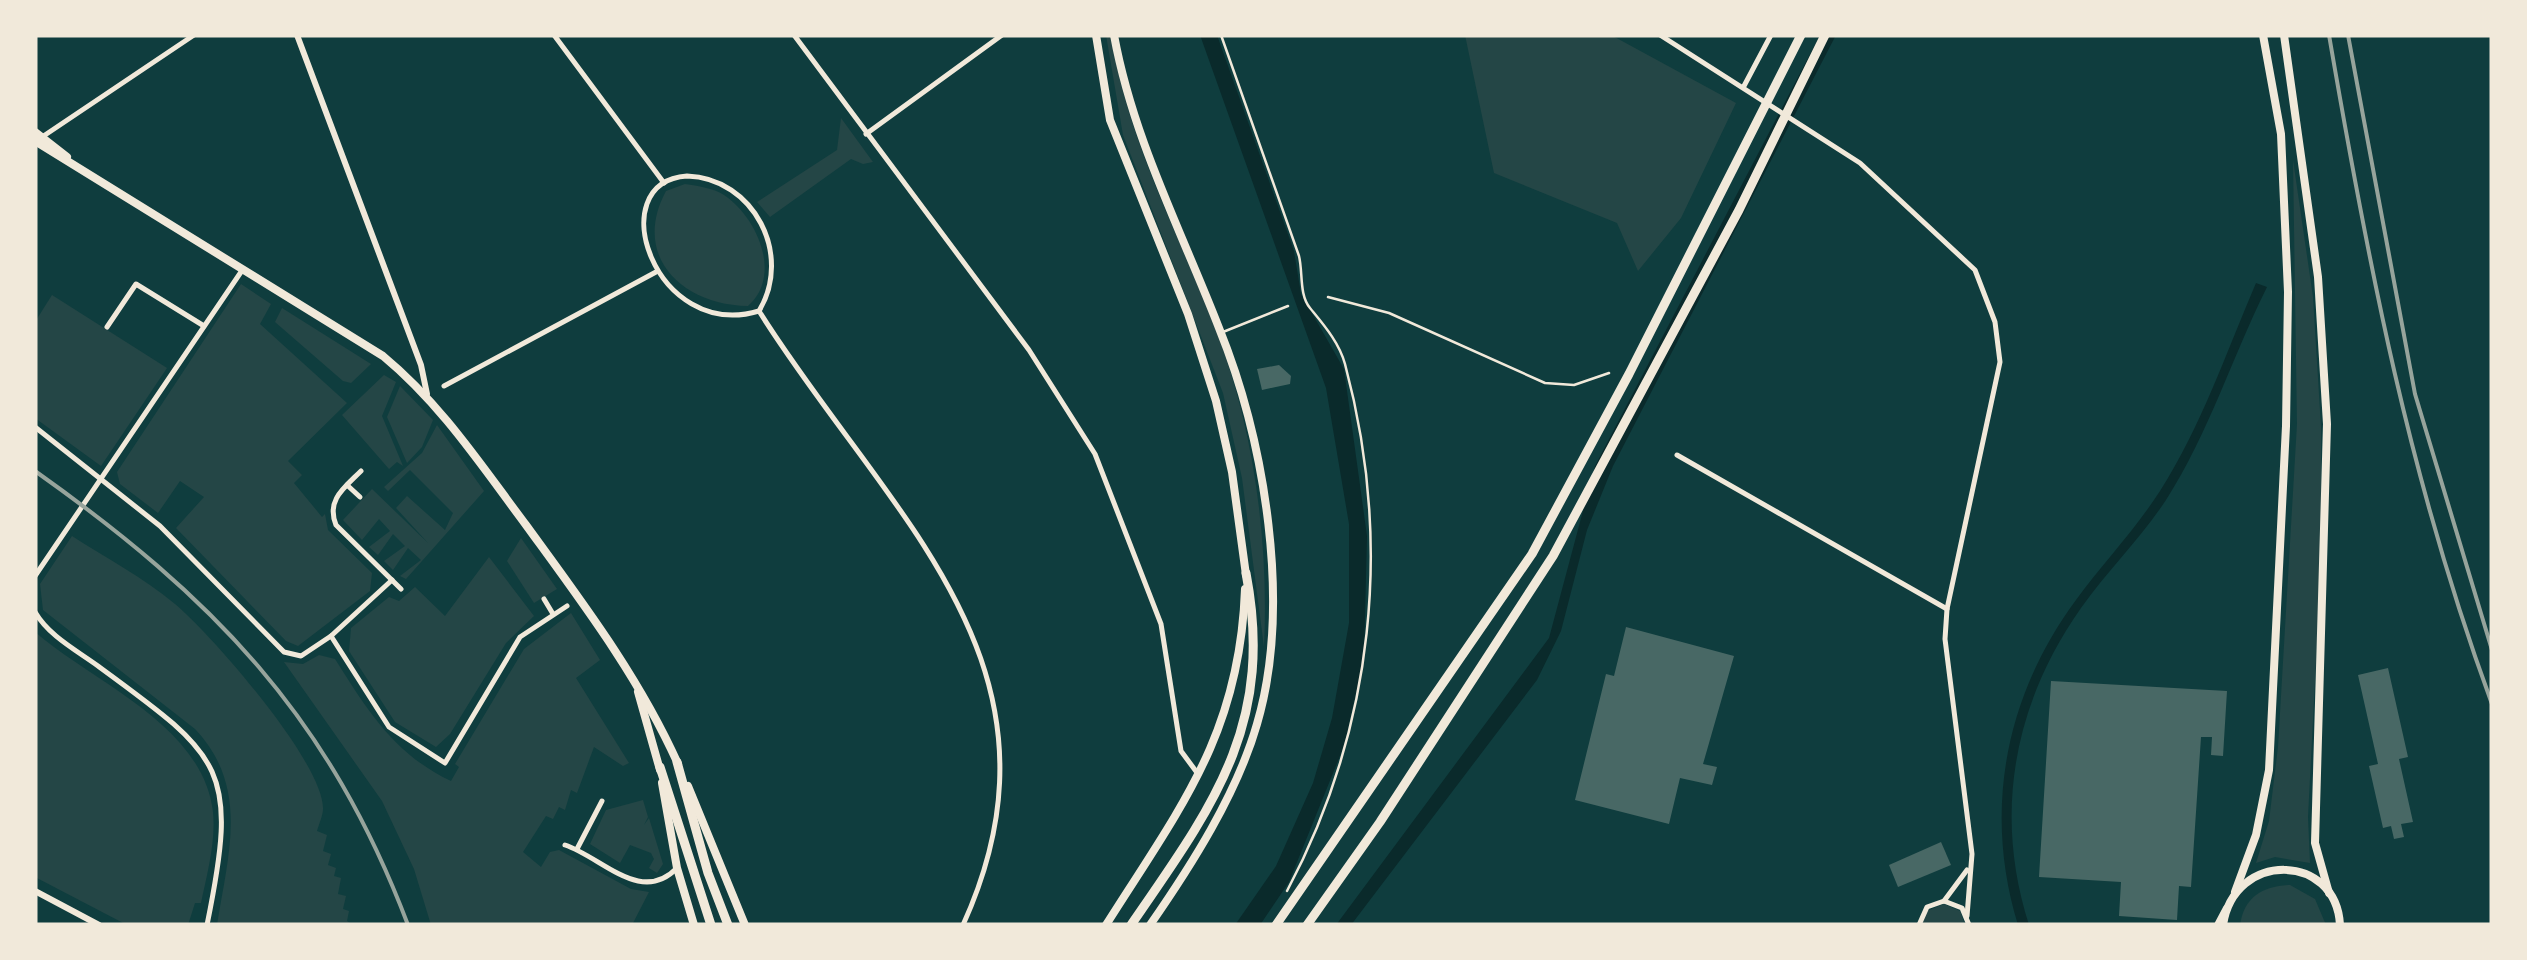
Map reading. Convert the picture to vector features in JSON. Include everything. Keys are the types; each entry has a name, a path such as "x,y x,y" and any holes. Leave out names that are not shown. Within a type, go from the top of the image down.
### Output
{"highway":[{"path":"1276,925 1532,554 1655,325 1801,35"},
{"path":"1306,925 1380,822 1552,556 1739,210 1825,35"},
{"path":"1131,925 1213,800 1249,706 1256,638 1246,574"},
{"path":"678,762 708,873 728,925"},
{"path":"660,767 711,925"}],"main road":[{"path":"1096,35 1110,120 1188,314 1216,401 1232,472 1246,574 1243,648 1219,734 1201,776 1106,925"},
{"path":"1114,35 1126,100 1141,144 1222,333 1260,478 1274,596 1271,646 1257,725 1245,758 1216,817 1150,925"},
{"path":"2220,925 2256,835 2269,770 2286,426 2288,292 2281,134 2263,35"},
{"path":"2284,35 2318,277 2327,424 2314,843 2340,925"},
{"path":"37,137 383,356 427,394 633,678 678,762 745,925"},
{"path":"633,678 660,767 677,868 694,925"},
{"path":"2235,892 2259,873 2282,869 2316,880 2329,893"}],"street":[{"path":"37,137 194,35"},
{"path":"297,35 421,365 427,394"},
{"path":"554,35 664,183"},
{"path":"794,35 1029,350 1095,454 1161,624 1181,750 1186,764 1201,776"},
{"path":"866,134 1001,35"},
{"path":"1660,35 1860,164 1974,270 1995,322 2000,362 1947,609 1950,700 1972,854 1969,925"},
{"path":"1744,86 1770,35"},
{"path":"759,311 732,316 698,308 656,272 647,251 644,218 655,188 687,176 712,180 732,191 764,225 774,256 759,311 959,600 990,682 1000,736 996,818 989,856 963,925"},
{"path":"35,576 243,269"},
{"path":"444,386 656,272"},
{"path":"107,327 136,284 205,326"},
{"path":"35,427 169,533 277,647 292,655 301,656 331,636 392,580"},
{"path":"1677,455 1947,609"},
{"path":"360,471 332,506 336,525 400,589"},
{"path":"347,485 360,496"},
{"path":"544,599 554,614"},
{"path":"331,636 389,727 445,763 514,646 566,606"},
{"path":"35,612 54,634 183,731 208,761 224,814 207,925"},
{"path":"577,849 602,802"},
{"path":"565,844 640,884 662,880 677,868"},
{"path":"1919,925 1927,908 1944,900 1969,867"},
{"path":"35,891 100,925"},
{"path":"1944,900 1958,905 1967,916"}],"lane":[{"path":"1328,298 1389,313 1545,383 1574,384 1608,374"},
{"path":"1222,333 1288,306"}],"path":[{"path":"1221,35 1300,256 1303,292 1343,356 1367,496 1372,587 1365,670 1335,785 1282,901"}],"shaded area":[{"path":"1106,35 1111,35 1141,149 1216,330 1240,407 1261,527 1264,647 1242,478 1223,393 1123,135"},
{"path":"1200,35 1217,35 1294,251 1301,294 1344,369 1367,536 1364,658 1344,746 1289,882 1260,925 1235,925 1276,866 1313,783 1332,718 1349,623 1349,524 1326,388"},
{"path":"1465,35 1611,35 1736,103 1681,218 1638,271 1617,223 1494,173"},
{"path":"1820,35 1836,35 1613,466 1587,530 1561,631 1537,680 1351,925 1336,925 1549,638 1595,466"},
{"path":"841,118 873,162 863,164 851,159 770,217 757,202 837,150"},
{"path":"2293,160 2313,297 2321,427 2321,565 2308,817 2310,863 2275,857 2256,863 2269,821 2278,747 2297,424"},
{"path":"685,184 724,195 747,217 755,232 761,247 764,279 748,306 702,297 669,272 659,256 655,236 657,215 666,191"},
{"path":"2256,283 2267,287 2181,474 2156,514 2081,608 2040,682 2016,760 2012,801 2018,883 2029,925 2018,925 2002,840 2002,797 2017,715 2052,637 2175,467"},
{"path":"241,284 271,304 260,324 347,403 288,461 302,475 294,483 322,517 325,514 328,530 372,573 370,591 298,646 286,641 176,528 204,497 180,481 158,513 120,484 117,472"},
{"path":"52,295 167,368 101,466 35,418 35,322"},
{"path":"282,308 371,364 351,383 343,381 275,322"},
{"path":"384,375 396,382 382,416 403,466 397,462 389,469 342,415"},
{"path":"400,386 433,420 422,447 407,463 387,417"},
{"path":"437,425 484,491 406,579 400,576 421,560 408,548 393,570 384,561 405,546 393,534 378,555 369,547 390,531 379,519 362,540 343,520 372,489 428,543 396,508 407,496 445,530 453,513 410,470 388,491 384,487 422,453"},
{"path":"72,536 175,604 263,700 318,788 323,809 317,831 327,835 323,851 331,854 328,865 336,868 334,876 341,878 338,894 346,896 343,909 349,911 347,921 353,925 217,925 231,822 223,774 195,729 43,610 40,584"},
{"path":"521,538 557,589 534,603 507,561"},
{"path":"489,557 534,616 506,643 450,734 436,747 395,722 349,651 351,628 389,597 399,601 415,587 445,616"},
{"path":"571,613 600,660 576,678 629,763 623,766 594,747 577,793 571,790 565,810 559,807 553,819 546,816 523,852 541,867 550,852 559,850 631,889 649,892 632,925 431,925 414,869 382,801 284,662 303,664 319,655 335,659 371,713 398,744 451,781 459,767 455,764 524,649"},
{"path":"35,632 168,730 205,781 213,812 212,846 201,903 195,903 188,925 127,925 35,877"},
{"path":"643,800 648,817 644,825 649,818 663,864 657,873 649,868 654,859 651,853 630,845 620,863 590,844 606,810"},
{"path":"2290,885 2315,899 2326,925 2240,925 2246,907 2256,895"},
{"path":"1944,904 1960,911 1965,925 1922,925 1927,911"}],"building":[{"path":"1279,365 1291,376 1290,384 1262,390 1257,369"},
{"path":"1626,627 1734,656 1703,764 1717,767 1712,785 1680,778 1669,824 1575,800 1606,674 1614,676"},
{"path":"2388,668 2408,757 2399,759 2413,822 2401,824 2404,837 2394,839 2391,826 2383,828 2369,766 2378,764 2358,675"},
{"path":"2051,681 2227,691 2223,756 2211,755 2212,737 2201,737 2191,887 2179,886 2177,920 2119,916 2121,882 2039,877"},
{"path":"1941,842 1951,865 1898,887 1889,865"}],"railway":[{"path":"2329,35 2377,290 2415,456 2463,621 2492,704"},
{"path":"2348,35 2415,394 2492,650"},
{"path":"35,471 158,566 259,667 342,784 377,851 408,925"}]}
